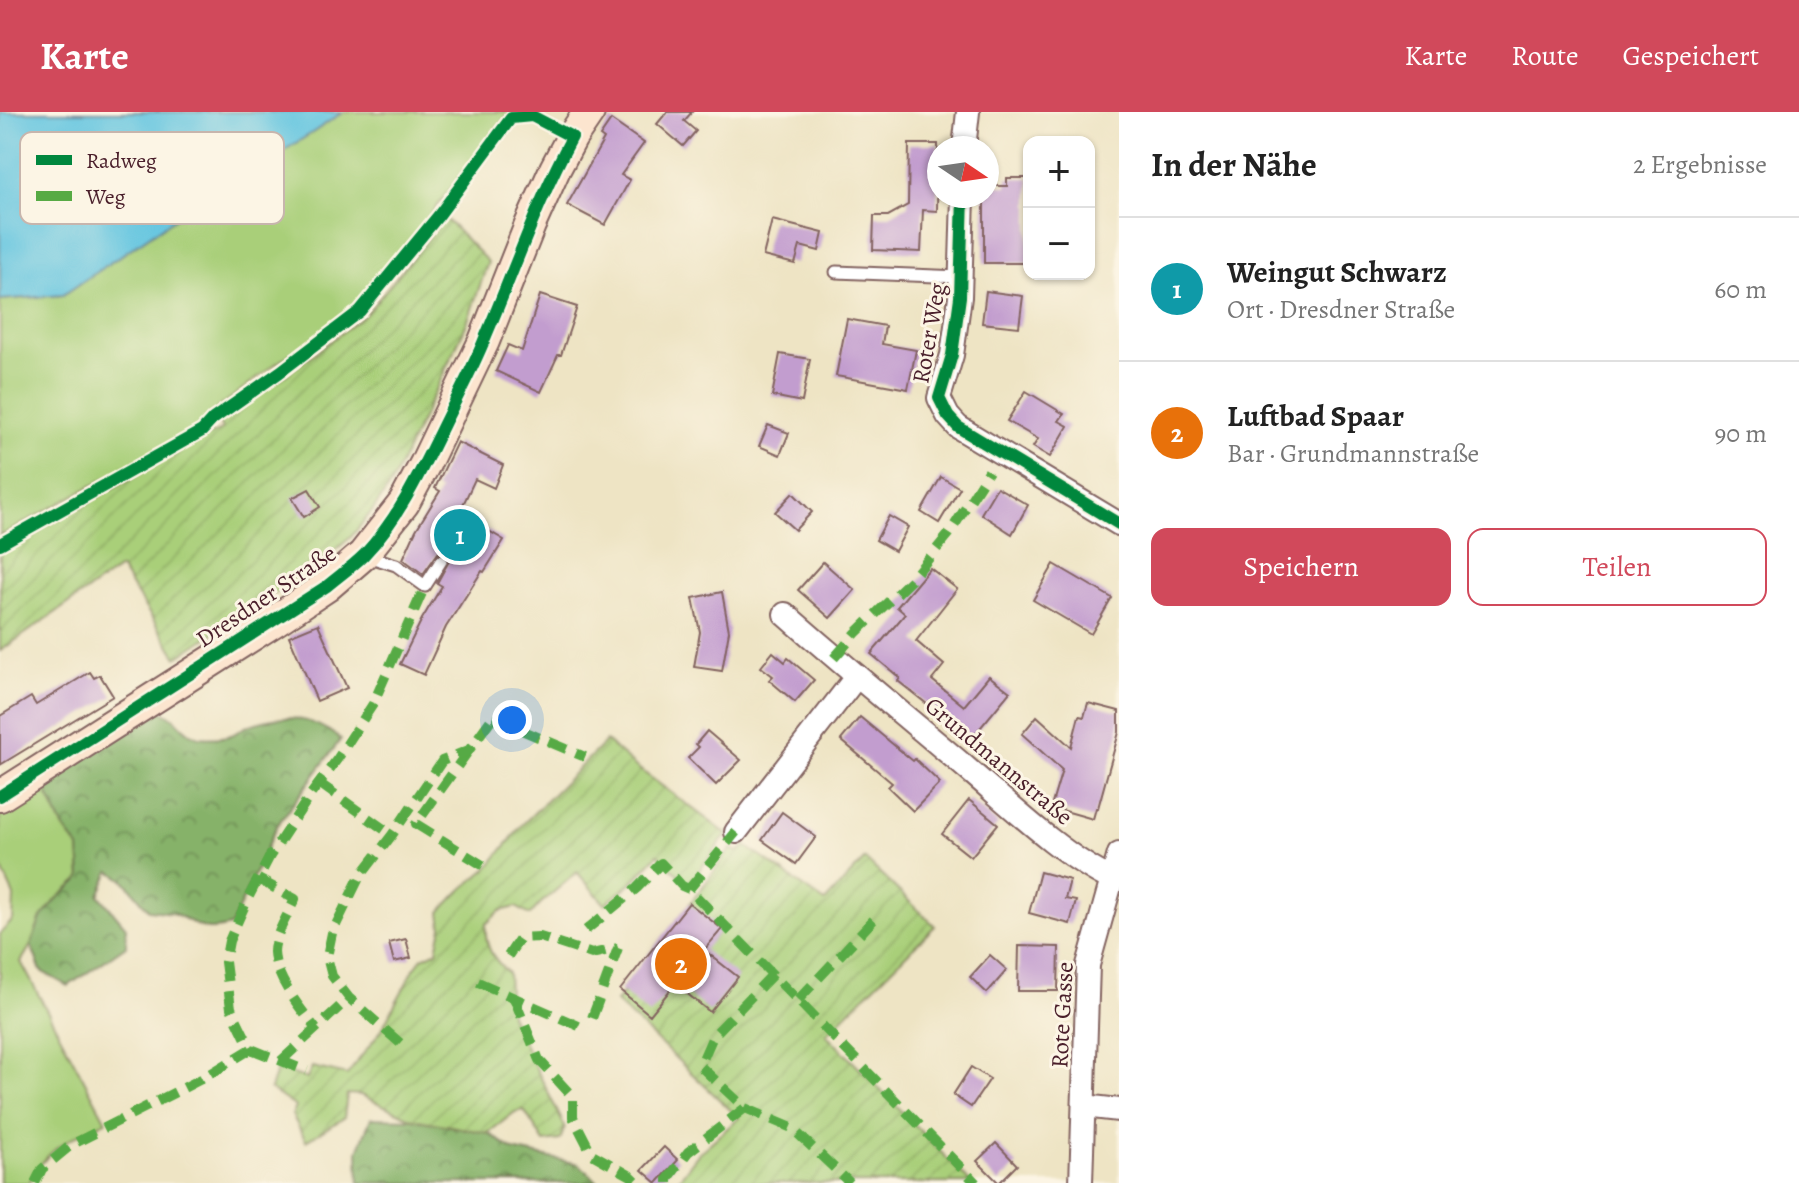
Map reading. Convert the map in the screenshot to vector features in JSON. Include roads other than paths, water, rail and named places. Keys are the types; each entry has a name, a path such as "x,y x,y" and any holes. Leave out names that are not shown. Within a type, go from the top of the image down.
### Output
{"main road":[{"name":"Dresdner Straße","path":"0,796 276,620 327,586 363,555 404,503 425,464 484,341 555,169 589,112"}],"street":[{"path":"965,136 968,112"},
{"name":"Roter Weg","path":"963,208 956,335 939,398 958,427 1119,524"},
{"name":"Grundmannstraße","path":"785,614 1044,834 1093,871 1116,866"},
{"path":"736,832 857,676"},
{"name":"Rote Gasse","path":"1081,1183 1088,965 1116,866"},
{"path":"1084,1106 1119,1110"}],"lane":[{"path":"836,272 961,277"},
{"path":"363,555 396,565 425,586 441,561"}],"water":[{"path":"0,112 343,112 284,150 284,132 20,132 20,224 167,224 63,295 0,300"}],"place":[{"name":"Weingut Schwarz","path":"460,535"},
{"name":"Luftbad Spaar","path":"681,964"}]}
